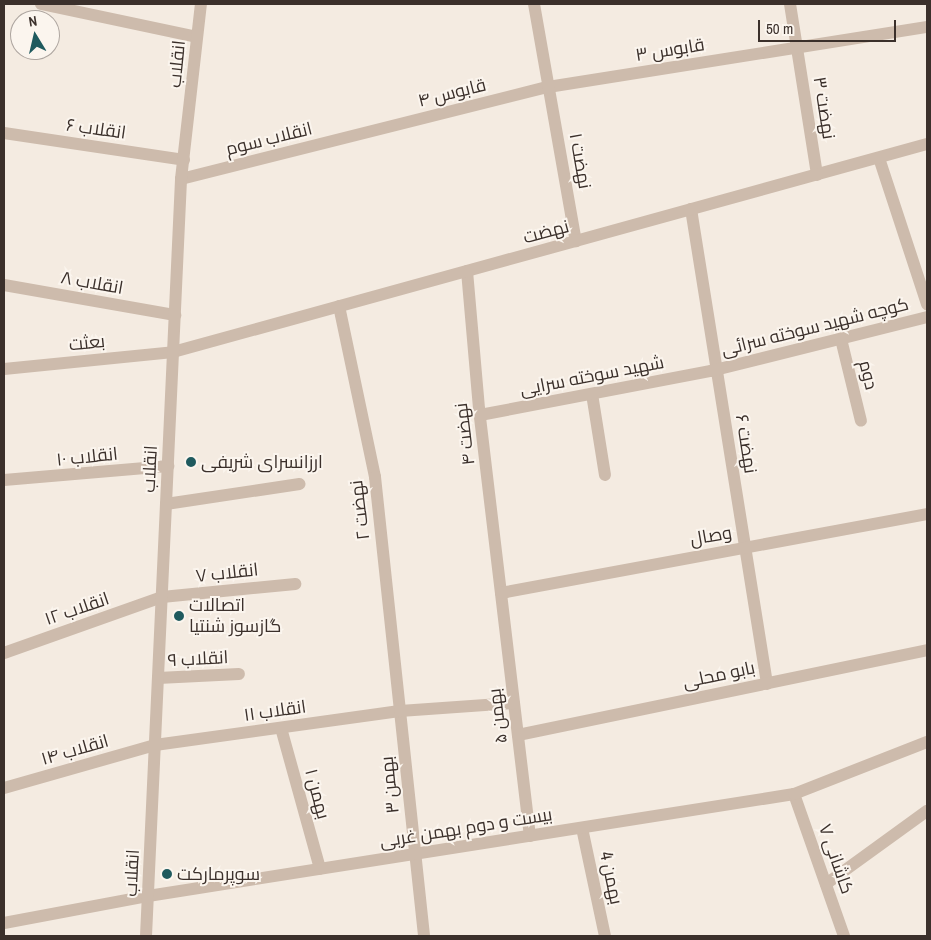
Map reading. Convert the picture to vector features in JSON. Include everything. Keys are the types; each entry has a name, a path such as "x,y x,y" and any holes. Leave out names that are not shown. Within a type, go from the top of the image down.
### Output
{"street":[{"path":"41,4 197,37"},
{"name":"انقلاب","path":"146,936 181,180 201,4"},
{"name":"۱ نهضت","path":"534,4 576,241"},
{"name":"۳ نهضت","path":"790,4 817,175"},
{"name":"۳ قابوس","path":"548,87 927,27"},
{"name":"۴ قابوس","path":"365,133 548,87"},
{"name":"۶ انقلاب","path":"4,133 184,160"},
{"name":"انقلاب سوم","path":"181,180 365,133"},
{"name":"نهضت","path":"173,352 927,144"},
{"path":"879,158 927,304"},
{"name":"۶ نهضت","path":"691,210 714,370 767,684"},
{"name":"۴ نهضت","path":"466,271 480,415 501,593"},
{"name":"۸ انقلاب","path":"4,285 175,315"},
{"name":"۲ نهضت","path":"339,306 375,477 400,711"},
{"name":"کوچه شهید سوخته سرائی","path":"714,370 927,317"},
{"name":"دوم","path":"841,339 861,421"},
{"name":"بعثت","path":"4,369 173,352"},
{"name":"شهید سوخته سرایی","path":"480,415 714,370"},
{"path":"592,394 604,475"},
{"name":"۱۰ انقلاب","path":"4,480 39,479 168,466"},
{"path":"166,504 300,484"},
{"name":"وصال","path":"501,593 927,514"},
{"name":"۷ انقلاب","path":"162,597 295,584"},
{"name":"۵ بهمن","path":"501,593 530,836"},
{"name":"۱۲ انقلاب","path":"4,653 162,597"},
{"name":"بابو محلی","path":"518,735 927,650"},
{"name":"۹ انقلاب","path":"158,678 239,674"},
{"name":"۱۱ انقلاب","path":"155,745 400,711 514,703"},
{"name":"۳ بهمن","path":"400,711 424,936"},
{"name":"۱ بهمن","path":"281,728 320,869"},
{"name":"۱۴ انقلاب","path":"4,788 155,745"},
{"name":"بیست و دوم بهمن غربی","path":"4,923 148,896 794,794 926,745"},
{"name":"۷ کاشانی","path":"794,794 843,936"},
{"path":"826,884 927,811"},
{"name":"بهمن 4","path":"582,828 605,936"}],"place":[{"name":"ارزانسرای شریفی","path":"191,462"},
{"name":"اتصالات گازسوز شنتیا","path":"179,616"},
{"name":"سوپرمارکت","path":"167,874"}]}
